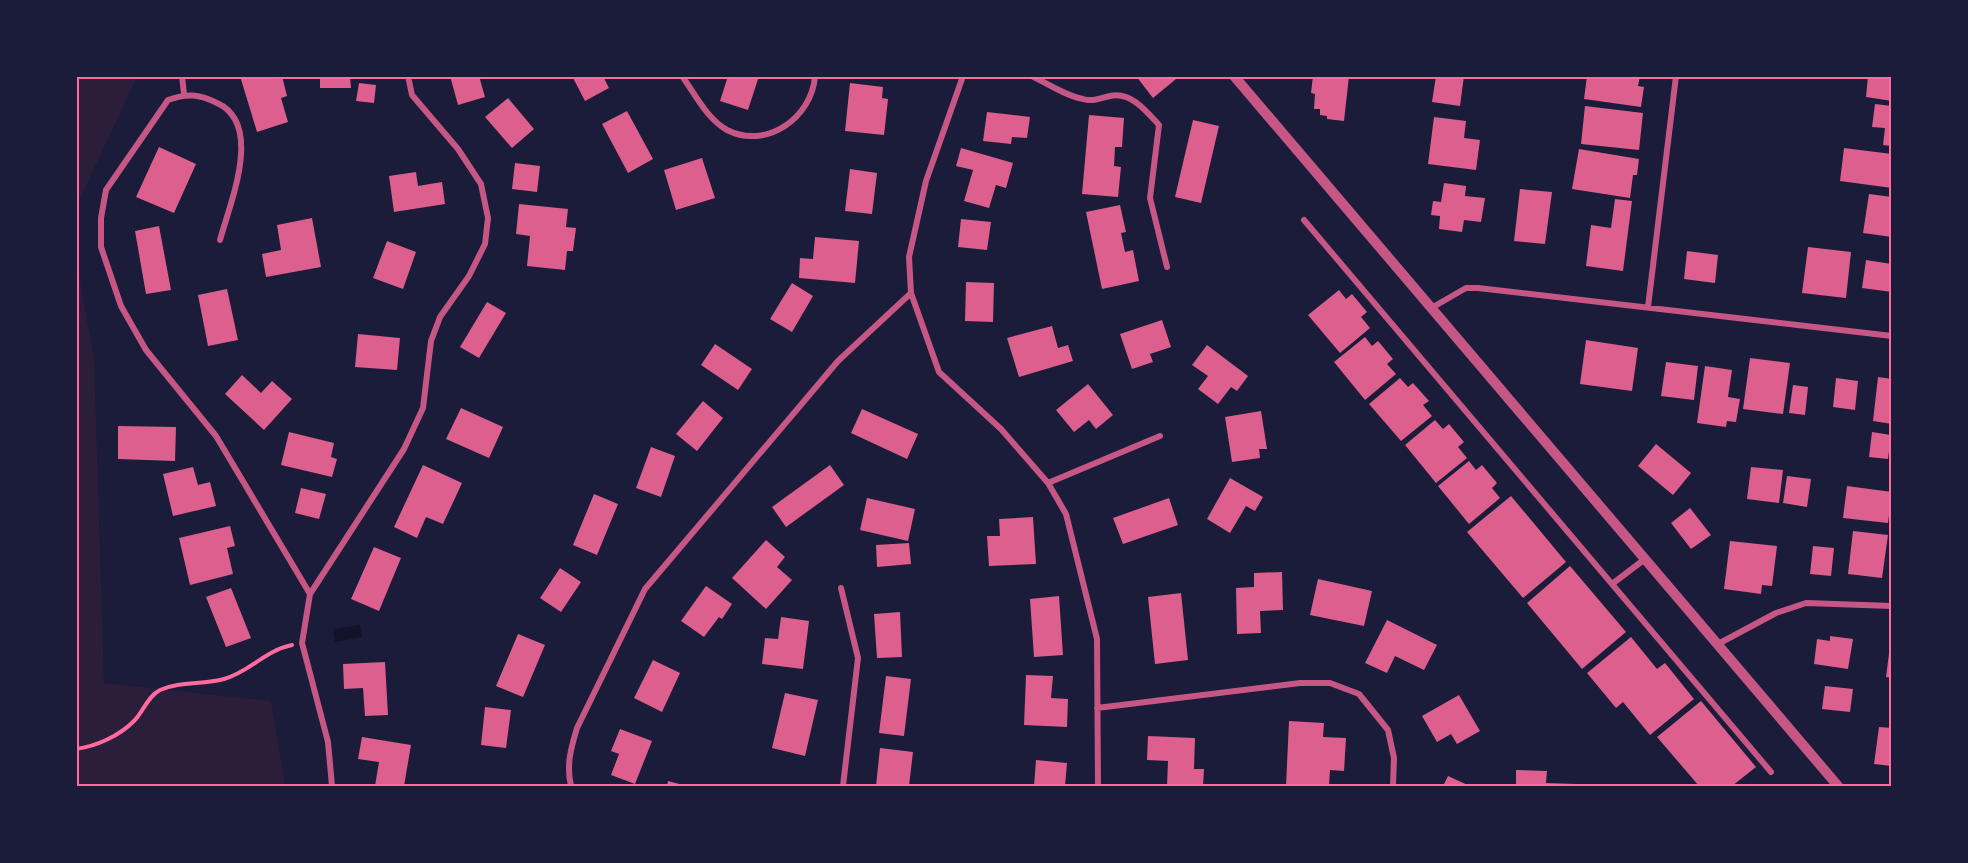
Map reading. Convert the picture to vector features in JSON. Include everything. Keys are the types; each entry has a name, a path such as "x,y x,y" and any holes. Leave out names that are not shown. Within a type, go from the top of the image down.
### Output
{"street":[{"path":"182,76 184,94"},
{"path":"332,786 328,742 302,643 310,594 404,449 423,408 431,340 440,317 469,276 485,244 488,218 481,184 458,149 412,94 408,76"},
{"path":"682,76 712,118 726,129 742,136 762,136 786,127 805,108 815,76"},
{"path":"963,76 926,181 909,257 910,292 939,372 1001,429 1048,483 1066,514 1097,639 1098,786"},
{"path":"1032,76 1082,99 1097,100 1113,95 1128,97 1144,109 1159,125 1150,198 1167,267"},
{"path":"1234,76 1838,786"},
{"path":"1648,307 1676,76"},
{"path":"220,240 243,142 238,120 225,106 203,96 184,94 168,100 106,190 101,218 101,247 121,306 146,350 216,436 310,594"},
{"path":"1304,220 1771,772"},
{"path":"1432,307 1466,288 1478,288 1892,336"},
{"path":"571,786 569,761 577,728 645,589 838,361 910,292"},
{"path":"1048,483 1160,436"},
{"path":"1612,584 1646,559"},
{"path":"841,588 858,658 843,786"},
{"path":"1718,644 1776,613 1806,603 1892,606"},
{"path":"1097,708 1300,683 1330,683 1359,694 1388,730 1394,758 1393,786"}],"path":[{"path":"76,749 102,742 119,732 134,721 158,691 183,684 224,679 258,663 276,649 302,643"}],"shaded area":[{"path":"76,77 137,77 77,205"},
{"path":"76,259 94,358 104,683 271,701 285,786 77,786"},
{"path":"360,625 362,637 335,642 333,629"}],"building":[{"path":"240,76 282,76 287,96 281,98 288,122 257,132"},
{"path":"320,76 350,76 351,88 320,88"},
{"path":"450,76 479,76 485,97 458,105"},
{"path":"572,76 603,76 609,88 585,101"},
{"path":"728,76 759,76 748,110 720,101"},
{"path":"1136,76 1174,76 1176,79 1153,98"},
{"path":"1313,76 1349,76 1344,121 1327,119 1327,116 1320,115 1320,109 1314,109 1315,94 1311,93"},
{"path":"1436,76 1464,76 1460,106 1432,102"},
{"path":"1587,76 1640,76 1638,86 1644,87 1641,107 1584,99"},
{"path":"1868,76 1892,76 1892,101 1866,97"},
{"path":"359,83 376,85 374,103 356,101"},
{"path":"850,83 883,87 882,98 888,99 884,135 845,131"},
{"path":"508,98 534,129 512,148 485,117"},
{"path":"1875,104 1892,106 1892,146 1883,145 1885,128 1872,127"},
{"path":"1585,106 1643,113 1639,150 1581,144"},
{"path":"627,111 653,159 628,173 602,124"},
{"path":"987,112 1030,117 1027,138 1012,137 1011,144 983,141"},
{"path":"1089,115 1124,118 1122,147 1115,147 1114,166 1121,167 1118,197 1082,194"},
{"path":"1434,117 1466,121 1464,138 1480,140 1476,170 1428,164"},
{"path":"1193,120 1219,126 1201,203 1175,197"},
{"path":"159,147 196,164 174,213 136,197"},
{"path":"961,148 1013,163 1006,188 996,185 989,208 964,201 973,170 956,166"},
{"path":"1844,148 1892,154 1892,188 1840,181"},
{"path":"1579,149 1639,159 1637,175 1633,175 1630,198 1572,189"},
{"path":"702,158 715,198 676,210 664,170"},
{"path":"515,163 540,166 537,192 512,189"},
{"path":"850,169 877,173 872,214 845,211"},
{"path":"416,172 418,186 442,182 445,204 394,212 389,176"},
{"path":"1444,183 1466,186 1465,196 1485,198 1481,222 1464,220 1462,232 1439,229 1440,216 1431,215 1433,201 1441,202"},
{"path":"1520,189 1552,192 1545,244 1514,241"},
{"path":"1869,194 1892,197 1892,237 1863,233"},
{"path":"1615,199 1632,201 1623,271 1586,266 1591,225 1611,228"},
{"path":"519,204 568,209 566,227 576,228 573,251 567,251 565,270 527,266 530,236 516,234"},
{"path":"1120,205 1126,232 1121,233 1125,252 1133,250 1139,281 1102,289 1086,212"},
{"path":"312,218 321,267 266,277 262,254 281,250 277,225"},
{"path":"961,219 991,222 987,250 958,247"},
{"path":"159,226 171,290 146,294 135,231"},
{"path":"815,237 859,241 855,283 799,278 800,258 813,259"},
{"path":"387,241 416,252 403,289 373,278"},
{"path":"1808,247 1851,252 1846,298 1802,293"},
{"path":"1687,251 1718,255 1715,283 1684,279"},
{"path":"1866,260 1892,264 1892,292 1862,288"},
{"path":"966,282 994,283 993,322 965,321"},
{"path":"792,283 813,296 792,332 770,319"},
{"path":"227,289 238,340 208,346 198,295"},
{"path":"1339,290 1346,299 1352,294 1367,312 1361,317 1370,328 1340,353 1308,315"},
{"path":"487,302 506,313 479,358 460,347"},
{"path":"1162,320 1171,347 1150,354 1153,362 1132,369 1120,334"},
{"path":"1052,326 1058,348 1068,345 1073,361 1019,377 1007,338"},
{"path":"358,334 400,338 397,370 355,367"},
{"path":"1365,337 1372,346 1378,341 1393,359 1387,364 1396,374 1365,400 1334,362"},
{"path":"1586,340 1638,348 1632,391 1580,384"},
{"path":"715,344 752,369 738,390 701,365"},
{"path":"1207,345 1248,376 1237,391 1231,387 1218,404 1198,389 1208,376 1192,365"},
{"path":"1750,358 1790,363 1783,414 1743,409"},
{"path":"1666,362 1698,366 1694,400 1661,396"},
{"path":"1705,366 1732,370 1728,397 1740,399 1736,422 1727,421 1726,427 1697,423"},
{"path":"242,375 261,393 272,381 292,399 264,430 225,394"},
{"path":"1878,377 1892,379 1892,424 1873,421"},
{"path":"1400,378 1408,387 1413,383 1429,401 1423,405 1432,416 1401,441 1369,404"},
{"path":"1836,378 1858,381 1855,410 1833,407"},
{"path":"1088,384 1113,415 1096,429 1089,420 1074,432 1056,410"},
{"path":"1793,385 1808,387 1805,415 1789,413"},
{"path":"703,401 723,418 697,451 676,434"},
{"path":"461,408 503,427 489,458 446,439"},
{"path":"862,409 918,434 907,459 851,433"},
{"path":"1261,411 1267,449 1259,449 1260,458 1232,462 1225,417"},
{"path":"1435,420 1443,429 1449,424 1464,442 1458,447 1467,458 1436,483 1405,445"},
{"path":"118,426 176,427 175,461 118,459"},
{"path":"289,432 334,443 331,457 337,459 332,477 281,465"},
{"path":"1872,432 1891,435 1888,459 1869,457"},
{"path":"1656,444 1691,473 1673,495 1638,466"},
{"path":"651,447 675,456 661,497 636,488"},
{"path":"1469,461 1476,470 1482,465 1497,483 1492,488 1500,498 1469,524 1438,486"},
{"path":"423,465 462,483 443,524 426,517 417,538 394,527"},
{"path":"830,465 844,485 786,527 772,507"},
{"path":"193,467 198,485 210,482 216,506 173,516 163,474"},
{"path":"1751,467 1783,470 1779,503 1747,499"},
{"path":"1787,476 1811,479 1807,507 1783,503"},
{"path":"1230,478 1263,497 1255,511 1246,506 1230,533 1207,519"},
{"path":"1847,486 1892,492 1888,523 1843,518"},
{"path":"301,488 326,494 319,519 295,513"},
{"path":"594,494 618,504 597,555 573,545"},
{"path":"1511,496 1566,562 1523,598 1467,532"},
{"path":"867,498 915,509 908,541 860,530"},
{"path":"1169,498 1178,525 1123,544 1113,518"},
{"path":"1690,508 1711,535 1691,549 1671,523"},
{"path":"1033,517 1036,564 989,566 987,536 1000,536 999,519"},
{"path":"230,526 235,546 227,548 233,574 190,585 179,538"},
{"path":"1853,531 1888,535 1882,578 1848,574"},
{"path":"766,540 785,557 777,567 792,580 766,609 732,578"},
{"path":"1730,541 1777,546 1772,586 1762,585 1761,594 1724,589"},
{"path":"909,543 911,564 877,567 876,545"},
{"path":"1813,546 1834,548 1831,576 1810,574"},
{"path":"374,547 401,558 379,611 351,599"},
{"path":"1570,566 1626,632 1582,669 1527,603"},
{"path":"560,568 581,582 561,612 540,598"},
{"path":"1282,572 1283,610 1260,611 1261,633 1237,634 1236,588 1254,587 1254,573"},
{"path":"1318,579 1372,591 1364,626 1310,615"},
{"path":"706,586 732,604 722,619 719,617 704,637 681,621"},
{"path":"231,588 251,638 226,647 206,597"},
{"path":"1181,593 1188,660 1155,664 1148,597"},
{"path":"1059,596 1063,655 1034,657 1030,599"},
{"path":"900,612 902,657 877,658 874,614"},
{"path":"781,617 809,621 803,669 762,664 765,638 778,639"},
{"path":"1387,620 1437,645 1424,670 1395,656 1387,673 1365,663"},
{"path":"518,634 545,645 523,697 496,686"},
{"path":"1830,636 1853,639 1848,669 1814,664 1817,639 1830,641"},
{"path":"1631,637 1657,669 1665,663 1694,699 1650,735 1623,702 1616,708 1587,673"},
{"path":"1890,646 1892,647 1892,678 1886,677"},
{"path":"653,660 680,673 662,712 634,698"},
{"path":"385,662 388,715 365,716 363,688 344,689 343,664"},
{"path":"1026,675 1053,676 1051,698 1068,699 1067,727 1024,725"},
{"path":"886,676 911,679 904,736 879,733"},
{"path":"1825,686 1853,689 1850,712 1822,709"},
{"path":"785,693 818,700 805,756 772,748"},
{"path":"1459,695 1480,731 1457,744 1451,734 1437,742 1422,716"},
{"path":"1701,701 1756,767 1732,786 1699,786 1657,737"},
{"path":"485,707 511,710 506,748 481,745"},
{"path":"1289,721 1324,723 1323,737 1346,738 1344,771 1330,770 1329,786 1286,786"},
{"path":"1879,727 1892,728 1892,766 1874,764"},
{"path":"620,729 652,741 635,784 611,775 619,754 611,751"},
{"path":"1148,736 1195,738 1194,769 1204,769 1203,786 1167,786 1168,761 1147,760"},
{"path":"362,737 411,745 404,786 375,786 379,762 358,759"},
{"path":"880,748 913,752 909,786 876,786"},
{"path":"1036,760 1067,763 1065,786 1034,786"},
{"path":"1516,770 1547,771 1546,783 1576,784 1576,786 1516,786"},
{"path":"1448,776 1470,786 1443,786"},
{"path":"668,781 687,786 667,786"}]}
